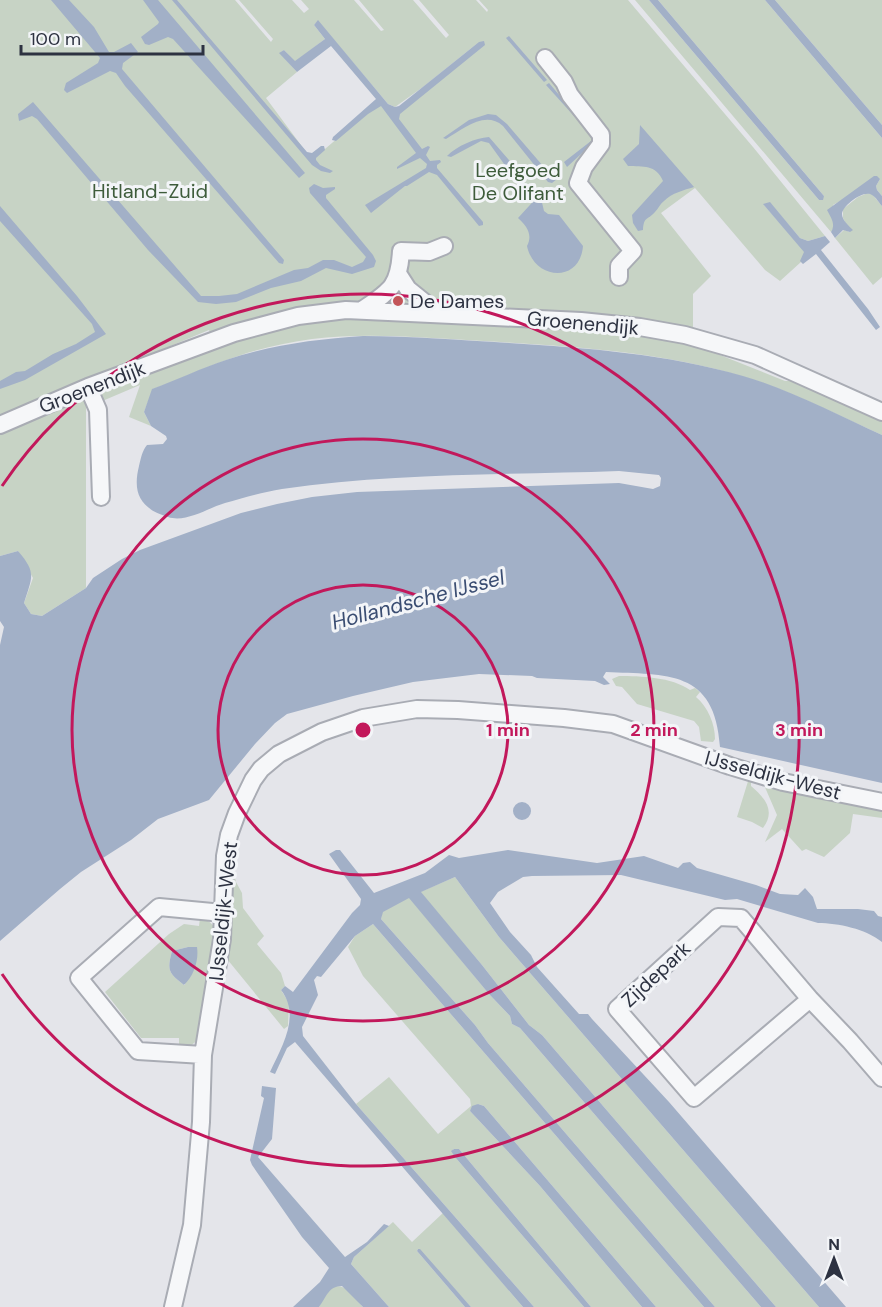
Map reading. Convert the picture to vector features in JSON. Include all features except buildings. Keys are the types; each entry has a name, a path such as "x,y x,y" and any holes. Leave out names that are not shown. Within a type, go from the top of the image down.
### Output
{"street":[{"path":"545,58 601,135 600,144 584,167 578,183 633,251 619,266 619,277"},
{"path":"362,310 388,292 399,275 401,251 429,252 444,246"},
{"path":"399,275 408,289 439,314"},
{"name":"Groenendijk","path":"0,425 88,387 234,333 298,316 332,311 362,310 603,323 685,334 754,355 882,412"},
{"path":"88,387 98,410 101,496"},
{"name":"IJsseldijk-West","path":"173,1307 192,1226 204,1055 220,963 225,856 229,835 237,813 261,769 279,754 322,732 363,718 390,712 436,708 603,722 783,782 882,802"},
{"path":"204,1055 138,1050 79,978 159,907 223,913"},
{"name":"Zijdepark","path":"810,999 694,1098 617,1009 718,917 741,918 882,1078"}],"green space":[{"path":"0,0 235,0 271,42 273,39 239,0 292,0 304,13 309,9 301,0 354,0 381,31 384,30 359,0 413,0 446,38 449,35 419,0 476,0 487,12 488,10 479,0 628,0 825,236 808,241 800,238 770,203 764,205 805,252 801,262 780,281 765,270 695,188 661,213 711,276 693,294 693,330 421,306 211,335 209,330 0,417","holes":["318,21 388,104 395,107 479,42 392,116 379,103 312,160 266,98 297,72 280,53 284,50 295,62 325,39 314,25"]},
{"path":"635,0 649,0 819,200 824,196 658,0 765,0 882,138 882,196 876,186 880,179 833,205 834,227 831,232"},
{"path":"775,0 882,0 882,125"},
{"path":"868,193 872,194 882,206 882,277 873,285 835,238 844,230 850,232 843,218 843,209 858,197"},
{"path":"333,315 638,331 715,353 785,381 796,381 882,420 882,435 797,396 762,383 680,361 583,348 420,337 355,336 312,339 268,347 235,357 153,389 144,412 151,426 129,417 140,385 100,402 98,397 100,388 235,338"},
{"path":"83,395 93,405 86,408 86,588 42,616 31,614 24,603 33,578 18,551 0,556 0,430"},
{"path":"619,676 656,678 674,682 690,690 695,688 700,692 696,697 704,706 712,722 715,733 713,742 701,741 699,727 694,721 637,704 622,687 616,686 612,679"},
{"path":"749,778 751,786 761,795 769,810 767,822 763,828 737,817"},
{"path":"764,785 882,807 882,818 853,814 850,833 824,857 806,849 802,851 782,829 765,842 777,815"},
{"path":"237,831 233,869 236,882 242,893 243,908 264,936 257,944 281,973 285,986 281,990 289,1003 288,1026 284,1029 227,959 229,867"},
{"path":"455,877 499,937 819,1307 776,1307 542,1035 529,1025 420,892"},
{"path":"409,897 510,1016 512,1024 520,1028 761,1307 715,1307 475,1025 381,919 382,912"},
{"path":"200,918 210,922 216,931 200,1038 188,1048 179,1047 179,1038 141,1038 105,992 169,934 184,924 199,926","holes":["188,947 185,985 172,974 169,967 172,951"]},
{"path":"373,924 704,1307 656,1307 484,1106 478,1104 470,1111 540,1186 642,1307 591,1307 459,1149 453,1149 455,1157 584,1307 534,1307 356,1104 389,1077 438,1134 471,1106 470,1099 363,976 348,947 355,936"},
{"path":"443,1213 523,1307 471,1307 418,1249 417,1251 465,1307 389,1307 351,1264 354,1257 393,1222 412,1242"},
{"path":"335,1286 347,1290 363,1307 319,1307 325,1294"}],"water":[{"path":"51,0 69,0 94,27 109,52 114,52 131,43 138,52 123,63 122,69 284,260 283,264 279,263 116,73 110,71 67,93 64,90 66,83 98,63 100,58"},
{"path":"143,0 158,0 305,173 299,178 173,39 168,37 149,45 145,44 141,37 159,22"},
{"path":"172,0 177,0 307,152 312,153 324,146 325,150 316,160 320,165 333,171 330,173 321,171 312,165"},
{"path":"649,0 658,0 824,196 823,200 819,200"},
{"path":"765,0 775,0 882,125 882,138"},
{"path":"318,20 388,104 395,107 479,42 484,41 485,45 400,114 399,119 422,149 430,147 426,155 430,161 440,160 437,168 483,222 483,225 479,226 437,175 429,172 405,186 371,213 365,205 426,168 427,164 420,158 397,169 416,153 381,106 336,141 332,140 376,99 331,46 297,72 279,53 284,50 295,61 325,39 314,25"},
{"path":"509,36 547,80 544,82 506,38"},
{"path":"549,83 593,135 593,143 567,167 564,162 591,141 592,136 546,85"},
{"path":"33,102 201,296 237,294 294,270 308,268 323,260 334,260 352,267 363,262 366,257 310,193 309,188 314,184 323,188 335,187 326,195 326,198 373,255 376,261 374,267 352,274 326,268 301,281 271,288 236,302 216,304 198,302 148,250 37,119 32,116 19,121 18,114"},
{"path":"488,114 496,115 507,124 549,173 554,173 557,179 552,183 548,182 503,126 496,122 482,120 446,139 443,138 469,120"},
{"path":"640,125 694,187 667,198 645,221 643,230 638,231 633,223 632,215 663,181 653,169 628,166 623,159 639,144"},
{"path":"489,137 524,179 517,182 489,143 481,141 451,157 447,156 466,143"},
{"path":"874,176 880,179 876,186 882,196 882,206 875,197 868,194 854,199 842,214 844,221 853,230 850,232 843,230 835,238 831,232 833,224 827,210"},
{"path":"540,194 544,211 548,214 559,215 583,246 580,258 574,267 566,272 547,271 538,266 527,246 528,231 518,218"},
{"path":"770,202 800,238 808,241 825,236 830,242 821,250 880,327 876,330 816,254 803,264 800,261 804,252 763,204"},
{"path":"0,206 77,296 106,334 25,380 0,389 0,381 16,372 25,371 95,332 92,324 0,221"},
{"name":"Hollandsche IJssel","path":"363,336 436,338 568,347 685,362 761,382 882,435 882,783 720,747 716,722 709,703 698,690 684,681 668,676 606,672 603,677 610,684 604,685 595,681 479,674 413,682 287,714 255,744 209,800 158,819 131,840 81,872 0,941 0,645 4,627 0,621 0,556 18,551 24,558 31,576 24,603 31,614 42,616 86,588 93,578 140,550 241,513 277,504 357,492 619,483 653,489 660,486 659,475 619,471 450,476 366,480 275,490 225,503 182,518 159,514 145,505 137,485 143,452 147,445 163,444 167,439 151,426 144,412 152,389 217,363 260,350 311,341"},
{"path":"522,802 528,805 531,811 528,817 522,820 516,817 513,811 516,805"},
{"path":"340,850 374,893 425,873 449,855 459,858 508,850 597,863 644,856 678,868 683,863 690,862 697,868 780,894 798,895 805,888 813,897 817,909 858,909 874,911 882,917 882,942 852,928 818,923 737,899 725,900 621,875 523,877 498,892 490,903 510,932 531,955 537,967 579,1014 588,1014 669,1102 846,1307 819,1307 499,937 455,877 421,892 529,1025 542,1035 776,1307 761,1307 520,1028 512,1024 510,1016 409,898 383,912 381,919 475,1025 715,1307 704,1307 373,924 355,936 321,977 317,976 314,980 318,995 302,1027 303,1036 356,1104 534,1307 523,1307 295,1042 287,1048 275,1074 270,1072 288,1031 289,1010 287,1000 281,990 285,986 293,992 360,905 361,899 329,854"},
{"path":"197,947 197,957 195,968 184,985 172,974 169,967 172,951"},
{"path":"262,1086 276,1088 272,1139 258,1157 345,1257 367,1242 384,1224 389,1226 354,1257 351,1264 389,1307 363,1307 342,1286 330,1290 319,1307 293,1307 320,1282 329,1268 302,1237 250,1160 264,1098 261,1096"},
{"path":"478,1104 484,1106 656,1307 642,1307 540,1186 470,1111 472,1106"},
{"path":"459,1149 591,1307 584,1307 455,1157 451,1151"},
{"path":"418,1249 471,1307 465,1307 417,1251"}],"place":[{"name":"De Dames","path":"398,301"}],"park label":[{"name":"Leefgoed De Olifant","path":"518,182"},
{"name":"Hitland-Zuid","path":"150,191"}]}
